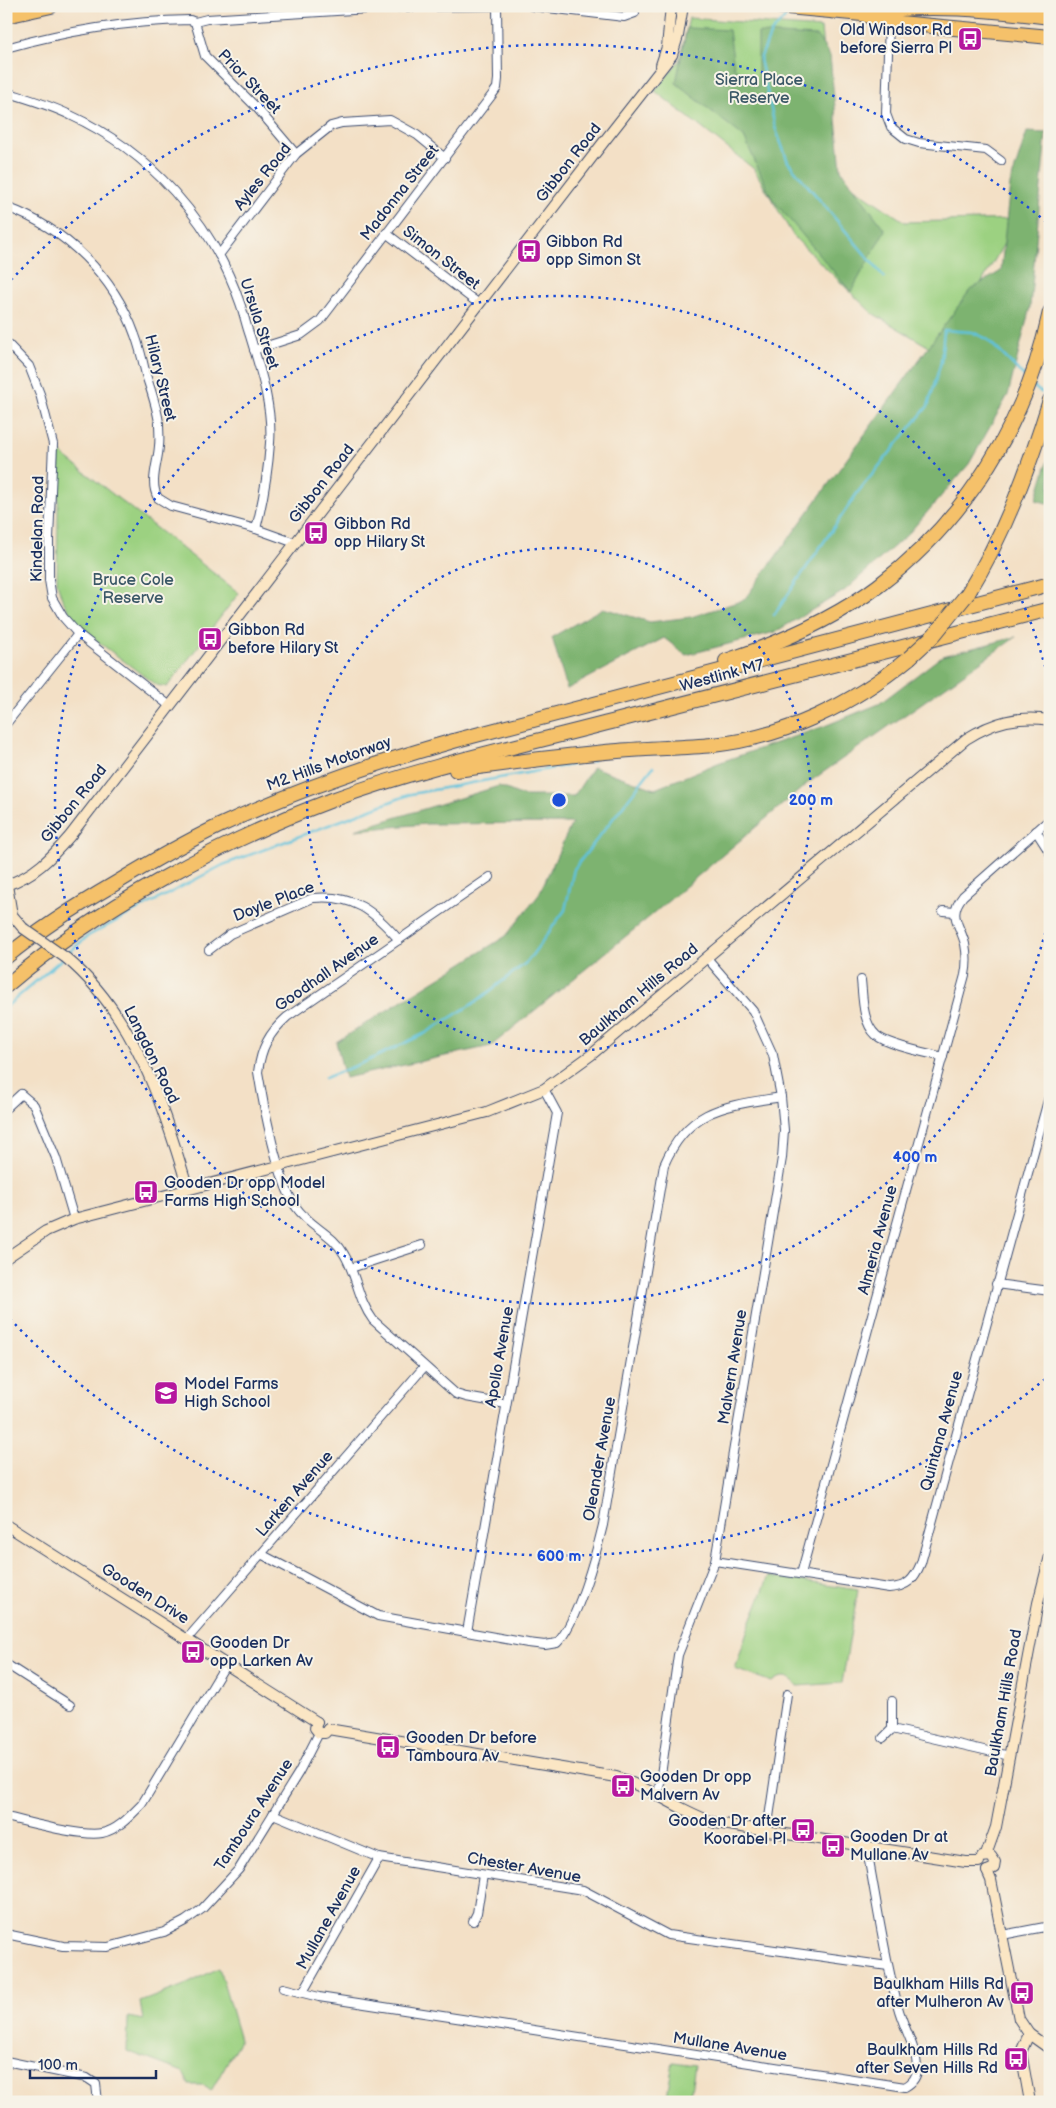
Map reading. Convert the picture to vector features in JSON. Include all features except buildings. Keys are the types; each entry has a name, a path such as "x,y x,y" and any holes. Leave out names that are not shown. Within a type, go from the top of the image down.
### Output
{"highway":[{"path":"6,16 50,6"},
{"path":"777,6 862,14 888,22 1050,37"},
{"path":"862,14 881,10 940,9 1050,16"},
{"path":"694,678 719,663 758,650 830,616 878,586 916,554 948,521 992,462 1014,422 1028,387 1043,342 1050,312"},
{"path":"6,986 77,932 188,866 263,829 333,800 403,777 557,757 715,745 744,740 794,726 831,710 867,690 909,658 934,634 968,593 988,560 1003,529 1050,400"},
{"name":"Westlink M7","path":"694,678 1050,584"},
{"name":"Westlink M7","path":"403,777 1050,609"},
{"name":"M2 Hills Motorway","path":"6,957 48,926 140,869 217,827 290,795 388,760 694,678"}],"street":[{"path":"6,48 33,40 126,22 190,20 195,22 207,19 316,11 402,7 497,6"},
{"name":"Madonna Street","path":"254,350 301,335 320,321 497,88 497,6"},
{"path":"531,6 624,17 635,13"},
{"name":"Gibbon Road","path":"648,87 665,56 671,6"},
{"name":"Gibbon Road","path":"7,885 30,876 59,850 669,60 675,50 683,6"},
{"name":"Prior Street","path":"195,22 202,49 210,63 258,108 296,154"},
{"path":"888,22 886,114 891,127 906,139 919,144 986,150 1001,161"},
{"name":"Ursula Street","path":"6,92 41,102 71,115 94,127 135,154 182,200 203,228 219,255 240,303 254,350 269,414 270,442 263,500 256,529"},
{"name":"Ayles Road","path":"219,255 296,154 331,126 342,123 390,120 409,130 445,158"},
{"name":"Hilary Street","path":"6,207 39,222 60,235 78,250 97,270 126,314 135,335 159,421 160,445 154,485 158,498 171,506 256,529 295,544"},
{"name":"Simon Street","path":"386,233 479,304"},
{"name":"Kindelan Road","path":"6,342 29,366 50,428 53,444 48,580 52,598 68,625 170,706"},
{"path":"6,724 78,634"},
{"name":"Baulkham Hills Road","path":"188,1189 487,1112 544,1089 591,1055 966,739 980,730 1003,721 1025,718 1050,720"},
{"path":"943,910 955,912 963,896 1050,819"},
{"path":"1036,832 1050,853"},
{"name":"Goodhall Avenue","path":"490,877 287,1017 266,1040 260,1057 258,1072 286,1189 297,1209 334,1240 345,1255 361,1300 373,1320 456,1394 466,1398 506,1404"},
{"name":"Langdon Road","path":"7,885 12,915 23,928 66,958 96,985 120,1021 138,1055 160,1105 188,1189"},
{"name":"Doyle Place","path":"208,950 230,934 313,898 327,897 354,902 370,911 384,922 400,940"},
{"name":"Almeria Avenue","path":"801,1574 943,1057 966,964 965,945 956,923 955,912"},
{"name":"Malvern Avenue","path":"658,1796 678,1654 715,1561 782,1158 784,1130 781,1096 773,1055 753,1011 707,958"},
{"path":"861,980 866,1018 876,1036 888,1042 943,1057"},
{"name":"Apollo Avenue","path":"467,1632 557,1113 544,1089"},
{"name":"Quintana Avenue","path":"715,1561 888,1588 900,1587 911,1582 914,1578 921,1563 996,1284 1050,1093"},
{"path":"6,1108 21,1094 34,1106 56,1158 74,1219"},
{"name":"Oleander Avenue","path":"261,1554 378,1616 545,1645 557,1643 562,1638 594,1561 603,1525 667,1159 677,1140 695,1120 729,1106 781,1096"},
{"path":"6,1258 46,1231 74,1219 188,1189"},
{"path":"351,1268 422,1245"},
{"path":"996,1284 1050,1291"},
{"name":"Larken Avenue","path":"187,1639 424,1367"},
{"name":"Gooden Drive","path":"6,1525 317,1722 324,1721 328,1724 324,1731"},
{"name":"Baulkham Hills Road","path":"983,1859 996,1827 1038,1603 1050,1556"},
{"path":"6,1664 70,1705"},
{"path":"6,1817 86,1833 102,1833 115,1828 142,1804 226,1664"},
{"path":"767,1831 787,1694"},
{"path":"883,1738 892,1729 892,1701"},
{"path":"892,1729 1010,1756"},
{"path":"324,1731 602,1773 624,1779 707,1820 870,1847 983,1859 981,1868 987,1871 992,1880 1016,2011 1029,2034 1050,2049"},
{"name":"Tamboura Avenue","path":"6,1934 63,1946 108,1947 164,1932 202,1909 239,1869 324,1731"},
{"name":"Chester Avenue","path":"273,1814 379,1858 584,1890 668,1935 888,1966"},
{"name":"Mullane Avenue","path":"283,1988 329,1999 905,2087 916,2077 917,2069 898,2009 888,1966 869,1861 870,1847"},
{"name":"Mullane Avenue","path":"303,1992 379,1858"},
{"path":"473,1921 477,1913 484,1875"},
{"path":"1002,1935 1050,1926"},
{"path":"1029,2034 1022,2052 1030,2102"},
{"path":"6,2061 87,2078 96,2084 98,2102"}],"green space":[{"name":"Sierra Place Reserve","path":"689,18 821,28 835,175 905,222 1018,219 941,354 872,313 794,237 754,169 655,91 679,61"},
{"path":"687,28 729,30 734,67 758,88 758,33 817,36 830,56 841,170 885,230 851,292 772,199 744,137 676,83"},
{"path":"1027,132 1046,133 1030,307 1008,395 969,464 909,533 844,591 775,632 686,655 664,638 567,689 552,637 603,608 650,622 691,617 744,600 970,290 1001,271 1010,184"},
{"name":"Bruce Cole Reserve","path":"59,452 239,593 167,687 156,685 77,626 62,599 57,583"},
{"path":"1050,453 1050,504 1036,500"},
{"path":"1016,637 808,783 647,919 491,1046 345,1078 336,1042 506,936 538,896 572,823 427,824 355,830 499,786 523,796 574,796 593,767 655,789 718,763 822,727 879,704 942,656"},
{"path":"769,1576 858,1590 842,1683 797,1686 786,1677 775,1679 772,1682 735,1669 750,1623"},
{"path":"219,1968 240,2040 211,2091 203,2085 189,2085 183,2072 127,2051 128,2017 143,2020 140,2002 187,1984"},
{"path":"673,2062 695,2065 689,2102 666,2102"}],"waterway":[{"path":"790,12 771,33 760,59 775,127 788,162 884,277"},
{"path":"774,615 858,492 928,406 941,362 944,330 972,332 987,339 1025,377"},
{"path":"1032,385 1048,395"},
{"path":"67,954 88,936 223,865 411,794 593,761"},
{"path":"325,1078 365,1062 426,1033 477,1001 527,962 565,910 574,869 653,767"},
{"path":"6,1007 63,958"}],"place":[{"name":"Old Windsor Rd before Sierra Pl","path":"970,39"},
{"name":"Gibbon Rd opp Simon St","path":"529,251"},
{"name":"Gibbon Rd opp Hilary St","path":"316,533"},
{"name":"Gibbon Rd before Hilary St","path":"210,639"},
{"name":"Gooden Dr opp Model Farms High School","path":"146,1192"},
{"name":"Model Farms High School","path":"166,1393"},
{"name":"Gooden Dr opp Larken Av","path":"193,1652"},
{"name":"Gooden Dr before Tamboura Av","path":"388,1747"},
{"name":"Gooden Dr opp Malvern Av","path":"623,1786"},
{"name":"Gooden Dr after Koorabel Pl","path":"803,1830"},
{"name":"Gooden Dr at Mullane Av","path":"833,1846"},
{"name":"Baulkham Hills Rd after Mulheron Av","path":"1022,1993"},
{"name":"Baulkham Hills Rd after Seven Hills Rd","path":"1016,2059"}]}
